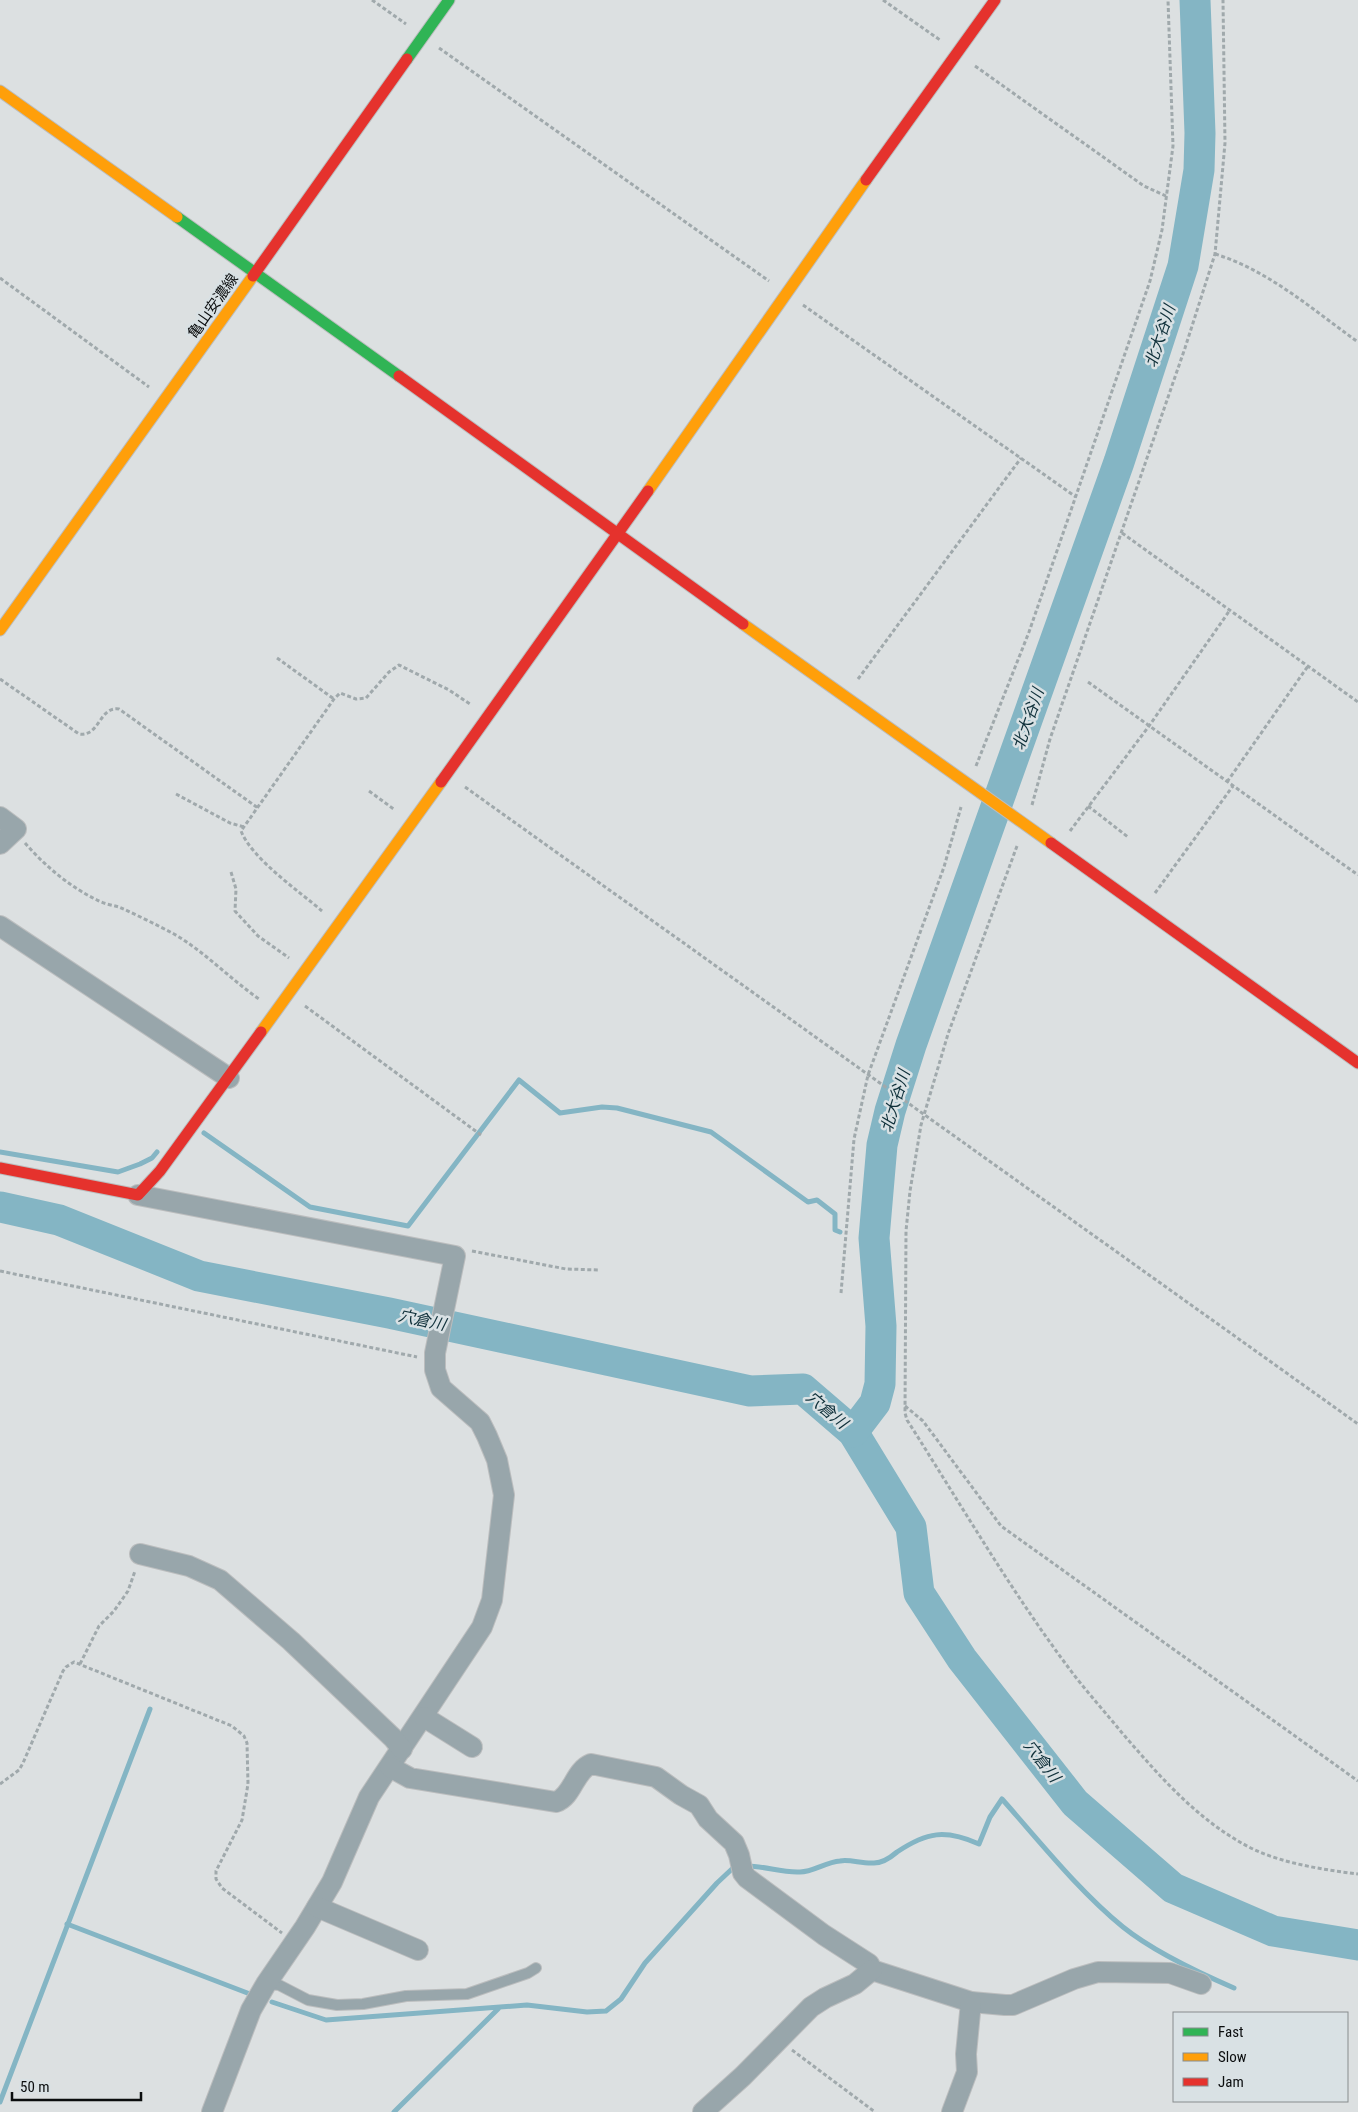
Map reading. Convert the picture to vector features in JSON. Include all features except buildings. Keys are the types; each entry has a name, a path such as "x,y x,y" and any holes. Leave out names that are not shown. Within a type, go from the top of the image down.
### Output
{"street":[{"name":"亀山安濃線","path":"0,630 449,0"},
{"path":"138,1195 160,1171 229,1078 305,969 448,774 776,311 786,293 956,52 995,0"},
{"path":"0,91 255,272 844,697 1358,1063"},
{"path":"0,817 16,829 0,844"},
{"path":"0,926 229,1078"},
{"path":"0,1168 454,1256 435,1357 435,1370 441,1388 480,1422 497,1460 504,1495 499,1551 489,1613 424,1717 370,1797 332,1882 251,2010 212,2112"},
{"path":"140,1554 189,1566 220,1580 291,1640 393,1738 402,1749"},
{"path":"424,1717 472,1747"},
{"path":"390,1767 410,1778 556,1802 563,1798 582,1770 591,1764 656,1777 699,1805 708,1819 734,1843 743,1873 747,1878 824,1935 869,1964 872,1970 971,2002 1013,2005 1074,1979 1098,1972 1170,1973 1201,1984"},
{"path":"317,1907 418,1950"},
{"path":"703,2112 719,2100 811,2007 855,1984 872,1970"},
{"path":"952,2112 967,2072 966,2054 971,2002"}],"lane":[{"path":"266,1984 280,1985 308,2000 320,2003 337,2005 363,2004 406,1996 467,1994 528,1973 536,1968"}],"path":[{"path":"372,0 1076,497"},
{"path":"883,0 1144,186 1166,196"},
{"path":"840,1293 854,1139 868,1075 944,867 970,787 1029,632 1150,281 1162,230 1173,146 1168,0"},
{"path":"1223,0 1225,143 1214,254 1185,348 1122,533 1112,555 1050,740 1025,825 948,1034 924,1114 910,1191 906,1230 904,1406 907,1420 965,1510 989,1552 1035,1620 1068,1667 1171,1789 1213,1824 1255,1850 1270,1856 1358,1874"},
{"path":"1214,254 1230,258 1262,274 1358,342"},
{"path":"0,278 99,349 165,400"},
{"path":"844,697 1021,458"},
{"path":"1122,533 1358,702"},
{"path":"1057,847 1149,726 1230,610"},
{"path":"277,658 334,699"},
{"path":"338,924 262,859 245,842 241,831 334,699 340,693 356,699 366,698 389,672 399,665 449,690 487,717"},
{"path":"1227,782 1308,666"},
{"path":"0,679 79,734 86,735 92,732 108,710 113,708 120,709 258,808"},
{"path":"1088,682 1358,875"},
{"path":"448,774 1358,1424"},
{"path":"1143,909 1233,786"},
{"path":"369,792 397,811 410,825"},
{"path":"176,794 230,823 244,827"},
{"path":"1088,806 1128,837"},
{"path":"16,829 24,835 25,843 39,859 78,889 98,901 119,908 188,942 207,956 245,990 277,1010"},
{"path":"231,872 236,889 235,911 241,920 258,936 305,969"},
{"path":"288,994 481,1136"},
{"path":"454,1256 472,1250 566,1269 599,1270"},
{"path":"0,1271 435,1357"},
{"path":"904,1406 924,1421 1002,1526 1358,1781"},
{"path":"80,1664 99,1626 114,1611 128,1592 140,1554"},
{"path":"0,1784 19,1770 63,1671 70,1664 80,1664 232,1726 244,1736 249,1750 246,1804 236,1834 216,1871 216,1879 222,1888 294,1942"},
{"path":"780,2038 821,2073 875,2112"}],"waterway":[{"name":"北大谷川","path":"853,1432 875,1403 880,1384 881,1326 874,1238 882,1145 890,1111 911,1045 1119,462 1183,266 1199,170 1200,133 1195,0"},
{"path":"204,1133 310,1207 408,1226 519,1080 560,1113 602,1107 617,1108 711,1132 808,1202 817,1200 835,1214 835,1230 840,1232"},
{"path":"0,1152 118,1172 152,1158 157,1152"},
{"name":"穴倉川","path":"0,1207 59,1220 199,1276 389,1313 750,1391 803,1389 853,1432 911,1527 919,1593 962,1659 1075,1803 1173,1888 1273,1931 1358,1945"},
{"path":"0,2102 150,1709"},
{"path":"747,1866 800,1872 840,1861 877,1863 886,1860 918,1840 936,1835 956,1836 979,1844 990,1817 1002,1799 1075,1882 1123,1927 1162,1953 1234,1988"},
{"path":"272,2002 326,2020 527,2005 587,2012 606,2011 621,1999 645,1963 717,1883 733,1868"},
{"path":"67,1924 250,1994"},
{"path":"394,2112 498,2009"}],"traffic: fast":[{"path":"407,59 449,0"},
{"path":"177,217 399,376"}],"traffic: slow":[{"path":"0,91 177,217"},
{"path":"648,491 866,180"},
{"path":"0,630 253,276"},
{"path":"743,624 1051,843"},
{"path":"261,1032 441,782"}],"traffic: jam":[{"path":"866,180 995,0"},
{"path":"253,276 407,59"},
{"path":"399,376 743,624"},
{"path":"441,782 648,491"},
{"path":"1051,843 1358,1063"},
{"path":"0,1168 138,1195 160,1171 261,1032"}]}
